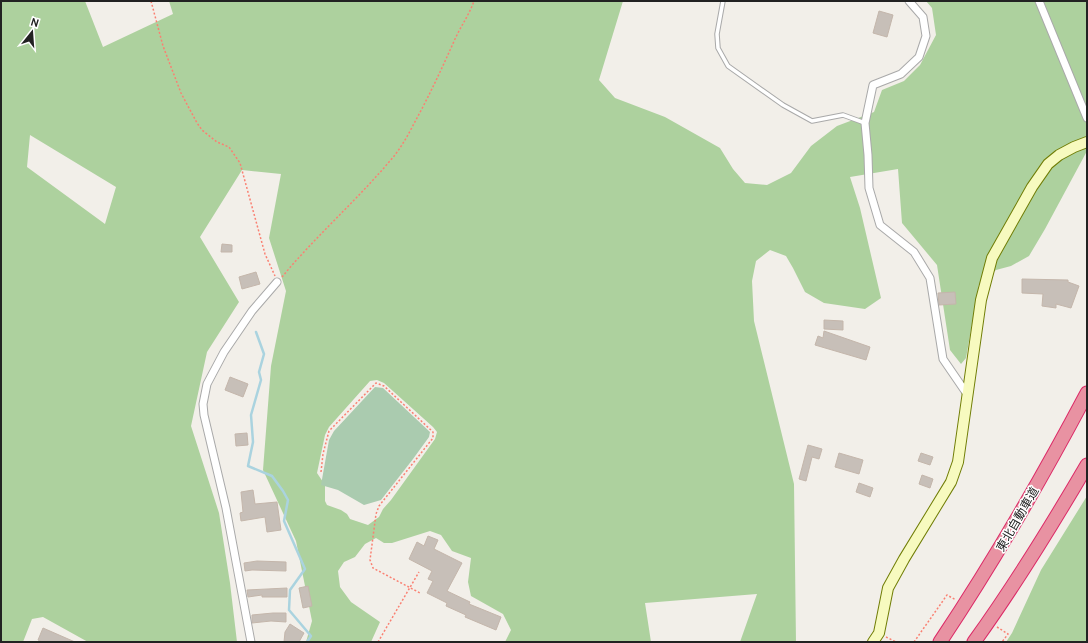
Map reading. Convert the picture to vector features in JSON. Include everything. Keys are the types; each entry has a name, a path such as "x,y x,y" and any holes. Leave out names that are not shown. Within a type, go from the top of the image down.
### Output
{"highway":[{"name":"東北自動車道","path":"940,642 1008,535 1049,464 1087,393"},
{"path":"974,642 1035,551 1087,465"}],"street":[{"path":"908,1 923,17 926,36 919,57 901,74 873,85 865,123 869,188 880,224 914,252 930,278 943,359 967,394"},
{"path":"1039,1 1087,118"},
{"path":"874,642 879,633 888,588 951,482 958,462 981,300 992,258 1032,187 1048,164 1058,155 1087,142"},
{"path":"251,642 226,508 204,415 203,404 208,384 224,352 252,311 277,282"}],"lane":[{"path":"723,1 717,34 718,48 728,66 783,105 812,121 843,114 865,123"}],"path":[{"path":"151,1 163,46 181,93 197,124 202,130 218,142 229,147 240,163 265,254 277,282 303,252 351,204 385,166 405,140 434,86 461,26 468,17 474,1"},
{"path":"321,472 323,454 329,431 376,384 384,386 433,432 433,438 379,506 376,514 370,560 373,568 420,593"},
{"path":"378,642 419,572"},
{"path":"914,642 947,595 957,601"},
{"path":"997,627 1008,634 1002,642"}],"green space":[{"path":"1,1 85,1 103,47 173,14 169,1 623,1 599,80 615,98 665,117 720,148 733,169 745,183 767,185 791,173 811,146 837,126 874,112 882,90 904,81 920,65 936,35 932,8 926,1 1087,1 1087,151 1029,256 1011,266 996,270 979,284 966,358 961,364 950,350 937,265 902,223 898,169 850,177 860,208 881,298 865,309 824,303 805,292 786,256 770,250 756,261 752,281 754,321 794,484 796,642 740,642 757,594 645,603 651,642 505,642 511,630 503,614 471,596 468,582 471,558 452,551 441,535 430,531 392,543 384,543 376,538 365,544 355,557 344,562 338,571 340,587 351,602 380,622 371,642 306,642 312,621 296,541 263,470 271,366 286,291 269,238 281,174 242,170 200,237 239,302 207,352 191,426 219,513 230,583 237,642 88,642 43,617 32,619 23,642 1,642","holes":["30,135 116,187 105,224 27,167","377,380 384,383 437,432 435,439 383,509 379,517 368,525 350,519 347,514 341,510 327,505 325,501 325,485 317,473 325,435 329,427 370,381"]},
{"path":"375,387 383,388 430,432 429,437 381,500 364,505 338,490 321,485 329,440 334,431"},
{"path":"1087,496 1087,642 1006,642 1012,633 1041,570"}],"building":[{"path":"879,11 893,15 887,37 873,33"},
{"path":"222,244 232,245 232,252 221,252"},
{"path":"256,272 260,284 242,289 239,277"},
{"path":"1022,279 1068,280 1068,282 1079,286 1071,308 1056,304 1056,308 1042,306 1043,294 1022,293"},
{"path":"955,292 956,304 939,305 938,293"},
{"path":"824,320 843,321 843,330 824,329"},
{"path":"824,331 870,347 866,360 815,345 818,336 823,338"},
{"path":"230,377 248,384 243,397 225,390"},
{"path":"247,433 248,445 236,446 235,434"},
{"path":"808,445 822,449 819,459 812,457 806,481 799,479"},
{"path":"839,453 863,460 859,474 835,467"},
{"path":"921,453 933,457 930,465 918,461"},
{"path":"922,475 933,479 930,488 919,484"},
{"path":"859,483 873,488 870,497 856,492"},
{"path":"253,490 255,504 277,502 281,530 267,532 265,517 241,521 240,513 243,512 241,492"},
{"path":"428,536 438,540 434,549 462,563 447,591 470,602 469,604 501,617 496,630 465,617 466,615 446,606 447,603 427,593 433,581 428,579 432,571 409,559 417,542 424,546"},
{"path":"257,561 286,562 286,571 245,571 244,563"},
{"path":"308,586 312,606 303,608 299,588"},
{"path":"287,588 287,597 262,597 262,595 248,597 247,590"},
{"path":"286,613 286,622 271,621 252,623 252,615"},
{"path":"290,624 304,633 299,642 284,642 285,632"},
{"path":"43,628 75,642 42,642 38,640"}],"waterway":[{"path":"256,332 264,354 259,372 261,380 251,415 253,442 248,466 272,476 288,500 284,521 305,569 290,590 289,610 311,636 307,642"}]}
